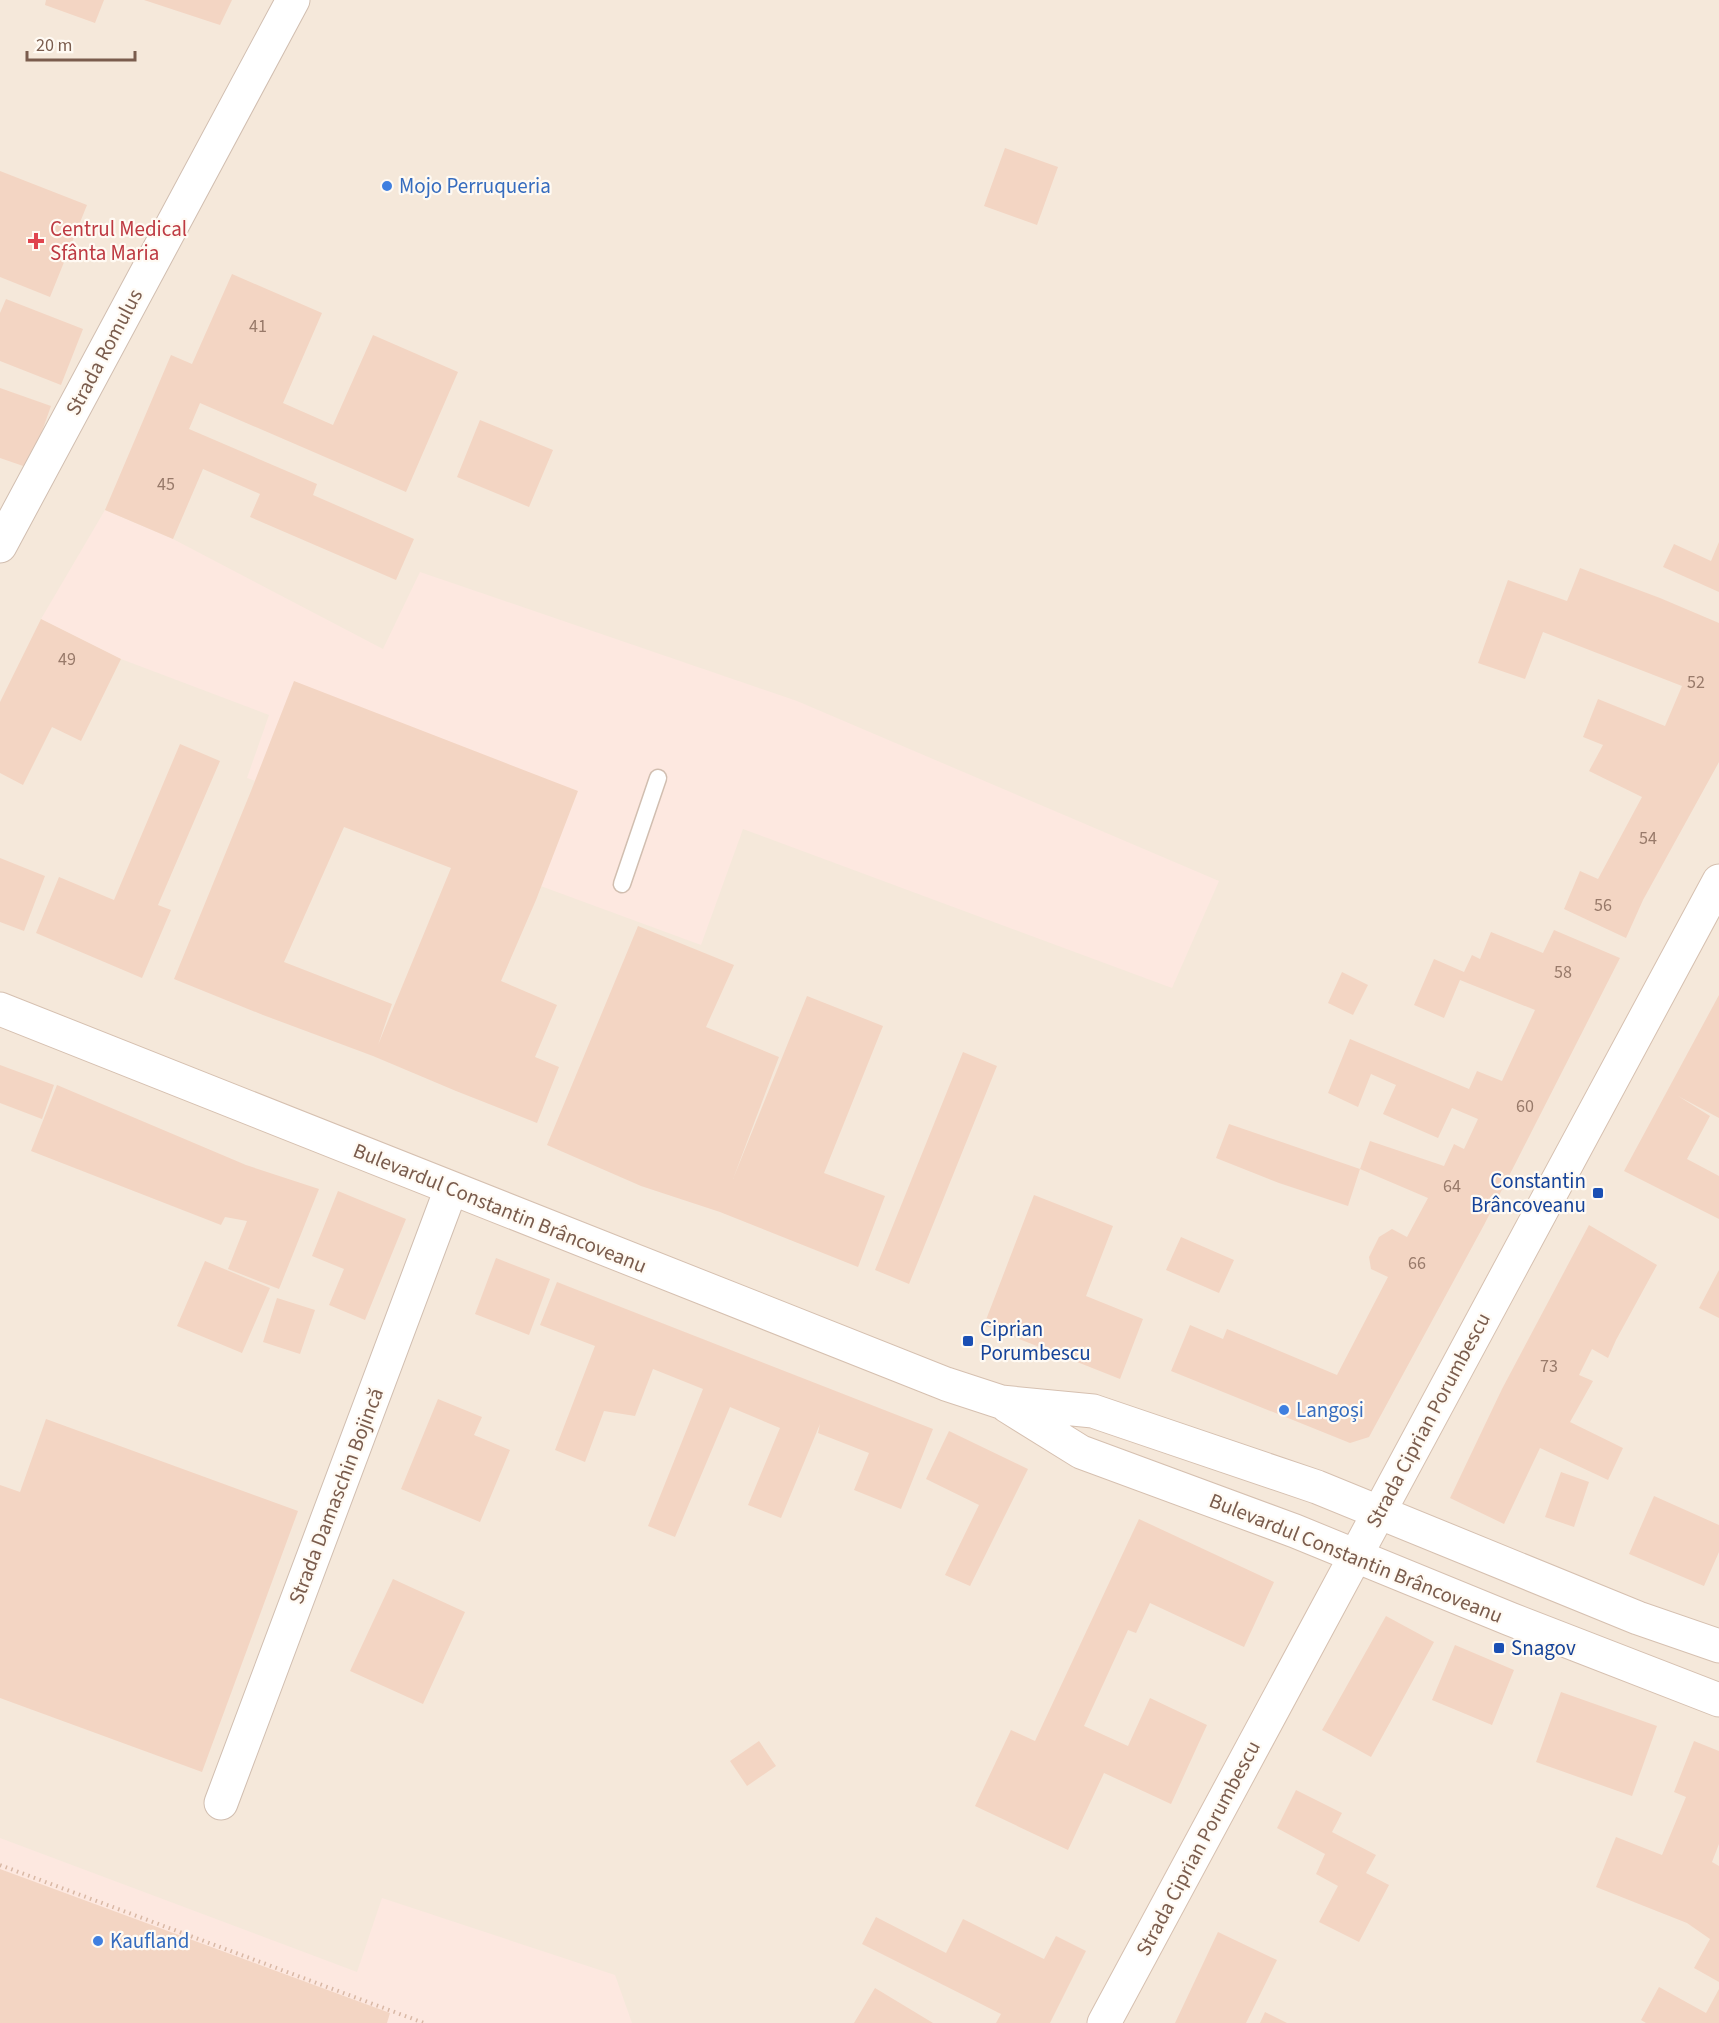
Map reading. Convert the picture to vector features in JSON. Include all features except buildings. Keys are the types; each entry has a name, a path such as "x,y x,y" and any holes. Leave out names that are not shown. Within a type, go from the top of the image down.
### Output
{"main road":[{"name":"Strada Romulus","path":"4,530 292,0"},
{"name":"Strada Ciprian Porumbescu","path":"1104,2023 1719,881"},
{"name":"Bulevardul Constantin Brâncoveanu","path":"0,1009 935,1380 1001,1402 1093,1411 1317,1486 1638,1618 1719,1646"},
{"name":"Strada Damaschin Bojincă","path":"221,1803 451,1189"},
{"name":"Bulevardul Constantin Brâncoveanu","path":"1001,1402 1081,1452 1295,1531 1510,1619 1719,1700"}],"lane":[{"path":"622,884 658,778"}],"path":[{"path":"0,1865 424,2023"}],"shaded area":[{"path":"0,0 1719,0 1719,2023 0,2023"},
{"path":"105,510 173,539 383,649 420,572 797,701 1219,881 1172,988 743,829 701,945 247,778 269,715 121,659 41,619"},
{"path":"0,1838 357,1972 382,1898 615,1975 632,2023 0,2023"}],"place":[{"name":"Mojo Perruqueria","path":"387,186"},
{"name":"Centrul Medical Sfânta Maria","path":"36,241"},
{"name":"Constantin Brâncoveanu","path":"1598,1193"},
{"name":"Ciprian Porumbescu","path":"968,1341"},
{"name":"Langoși","path":"1284,1410"},
{"name":"Snagov","path":"1499,1648"},
{"name":"Kaufland","path":"98,1941"}]}
